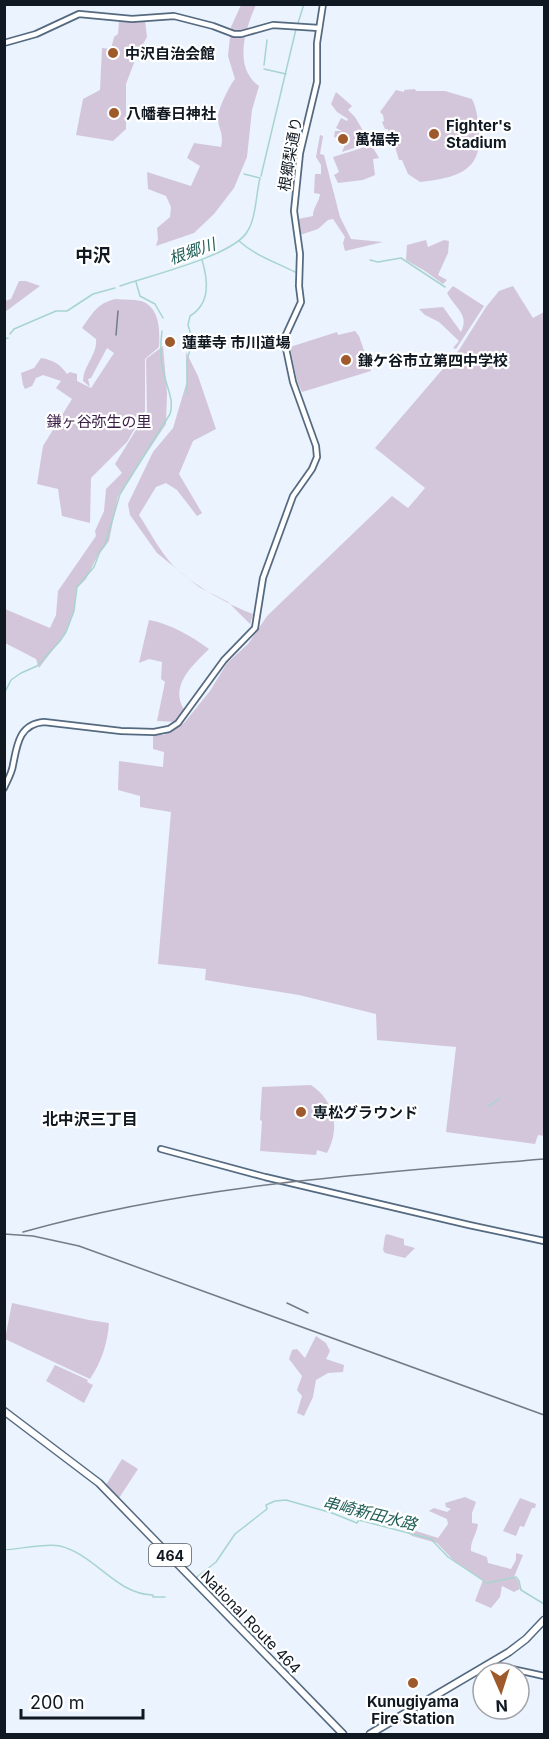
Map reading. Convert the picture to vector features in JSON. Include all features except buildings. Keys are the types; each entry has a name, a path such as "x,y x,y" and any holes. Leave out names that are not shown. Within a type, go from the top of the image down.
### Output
{"highway":[{"name":"National Route 464","path":"4,1412 99,1483 343,1734"},
{"path":"494,1661 518,1645 544,1620"},
{"path":"370,1734 471,1675"}],"street":[{"name":"根郷梨通り","path":"4,788 13,768 18,740 26,728 34,724 44,722 134,731 164,731 174,726 224,660 255,628 260,591 293,496 312,470 317,457 316,446 293,382 284,336 301,302 300,254 294,220 294,202 300,153 317,82 319,28 323,4"},
{"path":"4,43 36,34 79,15 132,19 174,16 241,34 273,26 319,28"},
{"path":"161,1149 271,1179 544,1241"}],"green space":[{"path":"241,5 256,5 248,25 244,48 246,69 259,86 252,110 247,157 234,188 214,214 194,233 156,246 157,228 170,217 171,207 166,196 148,189 147,172 191,186 200,166 187,158 194,143 221,147 222,138 218,115 235,79 228,56 231,27"},
{"path":"145,20 147,37 126,84 126,129 113,141 76,135 83,99 100,90 102,48 111,49 114,37 118,34 119,21"},
{"name":"Fighter's Stadium","path":"415,89 416,91 445,91 472,99 478,119 479,146 471,165 463,171 444,178 420,182 408,174 402,160 399,160 388,129 385,129 382,122 384,121 383,115 380,112 396,90 404,92 404,90"},
{"path":"336,92 352,106 348,110 355,117 379,158 373,159 375,175 363,180 338,183 334,175 339,172 333,157 365,147 363,145 342,152 349,135 341,132 338,138 334,137 335,131 342,131 336,128 341,118 347,121 348,119 337,112 331,104"},
{"path":"320,135 323,136 320,154 324,155 340,217 351,239 383,242 345,251 343,243 345,237 333,219 328,220 318,229 300,235 298,219 313,216 320,194 314,193 315,174 321,174 321,165 316,157"},
{"path":"426,240 428,247 444,240 449,241 448,253 438,275 447,280 443,284 406,260 407,245"},
{"path":"19,281 40,286 5,312 5,301 11,299"},
{"path":"453,286 484,306 456,349 453,348 459,341 439,322 419,309 443,307 461,332 463,316 447,293"},
{"path":"513,286 533,318 544,312 544,1136 538,1135 535,1144 446,1132 456,1047 377,1040 376,1014 299,995 205,980 206,969 158,964 171,812 140,807 140,796 118,790 119,761 163,767 164,752 153,749 153,735 164,735 184,723 210,691 227,663 248,644 267,616 392,496 408,508 425,488 375,448 459,350 499,291"},
{"name":"鎌ヶ谷弥生の里","path":"116,299 141,301 152,308 158,320 159,347 145,359 145,411 127,442 91,478 90,523 62,516 58,489 37,484 43,446 72,399 56,388 61,381 43,375 36,378 32,386 25,389 21,373 34,368 41,358 53,361 67,374 70,372 77,374 77,381 91,388 114,353 107,348 91,378 88,379 90,387 83,381 85,370 95,350 96,339 82,328 100,306"},
{"path":"355,331 359,336 371,371 302,392 297,381 290,347 337,332 338,335"},
{"path":"163,346 167,393 166,424 118,496 109,541 97,557 86,579 77,588 74,611 65,634 39,668 36,659 5,643 5,609 50,628 56,615 58,591 96,536 95,531 104,511 106,489 122,473 115,464 147,412 146,359"},
{"path":"186,352 198,376 216,429 193,441 179,474 202,513 197,516 177,490 166,483 156,487 139,515 162,551 178,570 157,553 130,515 128,504 153,452 173,428 187,381"},
{"path":"230,604 253,614 250,624"},
{"path":"149,620 180,631 209,649 190,669 181,685 180,702 185,711 177,722 157,721 165,682 161,679 162,662 149,659 139,663"},
{"path":"311,1085 325,1098 333,1115 334,1134 327,1153 317,1150 316,1155 260,1151 262,1087"},
{"path":"387,1234 404,1239 404,1245 415,1248 405,1258 385,1253 383,1250"},
{"path":"12,1303 109,1323 103,1352 90,1379 5,1339"},
{"path":"316,1336 326,1343 330,1351 326,1359 344,1365 343,1372 328,1373 316,1380 313,1397 304,1416 297,1413 302,1396 297,1390 302,1376 289,1359 292,1350 297,1349 305,1358"},
{"path":"55,1365 88,1380 87,1382 93,1385 84,1403 46,1381"},
{"path":"122,1459 138,1469 119,1498 106,1485"},
{"path":"465,1497 476,1502 472,1513 472,1523 478,1524 471,1551 487,1557 488,1563 511,1569 516,1560 516,1553 523,1555 514,1577 520,1589 514,1592 502,1586 500,1597 491,1608 475,1601 483,1580 455,1562 437,1543 412,1536 407,1532 410,1529 438,1538 448,1524 447,1519 429,1511 434,1508 447,1512 451,1509 446,1507 445,1503"},
{"path":"520,1498 536,1504 524,1527 520,1526 516,1536 503,1531"}],"waterway":[{"name":"根郷川","path":"298,23 304,4"},
{"name":"根郷川","path":"261,176 296,29"},
{"path":"264,65 267,40"},
{"path":"264,69 286,74"},
{"name":"根郷川","path":"120,286 208,257 239,241 250,227 260,178 244,174"},
{"path":"239,241 259,255 295,272"},
{"path":"370,260 378,262 401,258 445,287"},
{"path":"192,338 188,325 190,316 202,305 206,291 206,275 202,260"},
{"path":"136,282 140,296 155,304 163,318"},
{"name":"根郷川","path":"10,334 14,329 56,311 67,311 93,294 115,288"},
{"path":"4,694 11,680 37,666 66,632 74,611 77,587 94,567 105,545 120,494 170,414 171,400 161,360 162,331"},
{"path":"4,339 8,338"},
{"path":"187,394 187,360 191,346"},
{"path":"489,1106 500,1098"},
{"name":"串崎新田水路","path":"197,1577 216,1562 235,1534 267,1509 266,1505 286,1500 332,1513 357,1523 359,1520 431,1539 448,1557 487,1583 516,1577 521,1590 544,1604"},
{"name":"串崎新田水路","path":"4,1550 60,1546 84,1557 128,1588 153,1595 153,1597 165,1597"}],"railway":[{"path":"116,335 118,311"},
{"path":"23,1232 152,1202 216,1192 347,1176 544,1159"},
{"path":"4,1234 33,1236 79,1246 544,1415"},
{"path":"287,1303 308,1313"}],"place":[{"name":"中沢自治会館","path":"113,53"},
{"name":"八幡春日神社","path":"114,113"},
{"name":"Fighter's Stadium","path":"434,134"},
{"name":"萬福寺","path":"343,139"},
{"name":"蓮華寺 市川道場","path":"170,342"},
{"name":"鎌ケ谷市立第四中学校","path":"346,360"},
{"name":"専松グラウンド","path":"301,1112"},
{"name":"Kunugiyama Fire Station","path":"413,1683"}],"district":[{"name":"中沢","path":"93,255"},
{"name":"北中沢三丁目","path":"90,1119"}]}
